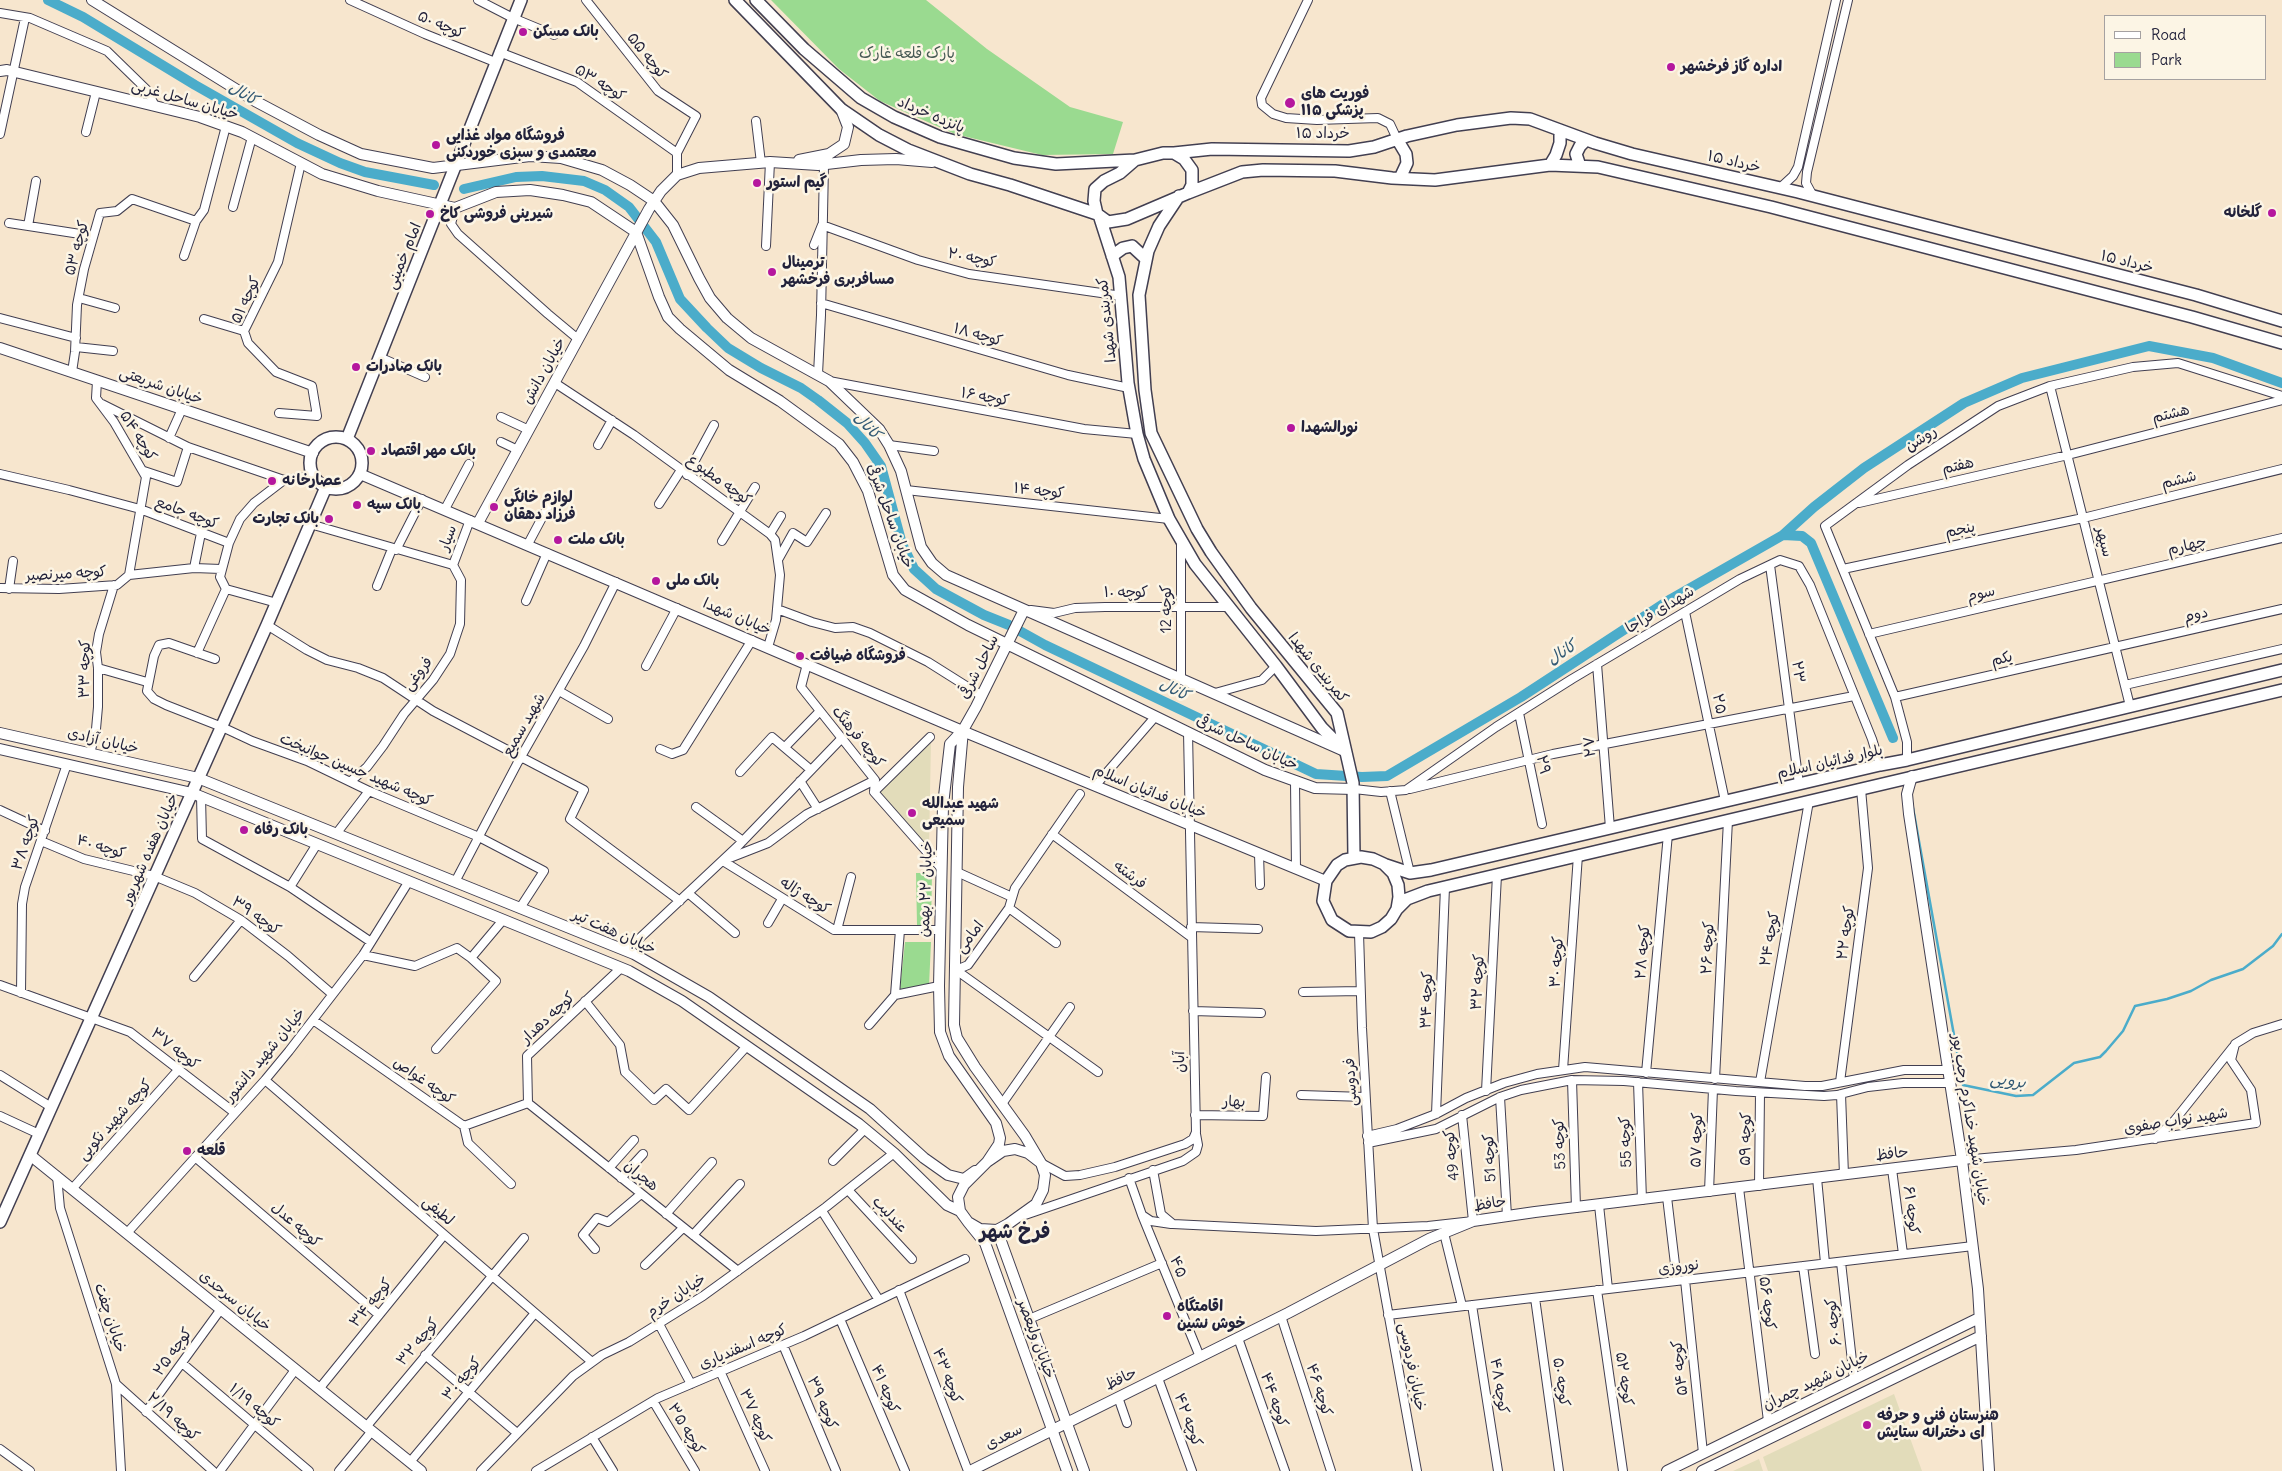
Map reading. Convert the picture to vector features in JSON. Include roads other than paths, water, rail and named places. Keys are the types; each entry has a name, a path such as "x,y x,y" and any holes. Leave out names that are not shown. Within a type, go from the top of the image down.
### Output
{"main road":[{"name":"امام خمینی","path":"347,439 521,0"},
{"path":"735,0 841,109 879,135 908,150 970,174 1010,185 1098,216 1108,222 1127,219 1183,194 1242,172 1263,170 1335,171 1400,178 1444,180 1550,165 1598,167 1771,207 2282,343"},
{"name":"پانزده خرداد","path":"756,0 804,49 861,98 894,117 940,137 1014,158 1056,164 1135,160"},
{"name":"۱۵ خرداد","path":"1135,160 1163,153 1222,149 1349,151 1374,147 1457,124 1511,118 1530,119 1586,140 1632,154 1813,196 2196,295 2282,321"},
{"path":"1550,165 1558,149 1560,131"},
{"path":"1398,139 1406,154 1405,171 1400,178"},
{"path":"1580,166 1576,154 1586,140"},
{"path":"1174,153 1184,159 1192,170 1192,185 1183,194"},
{"name":"کمربندی شهدا","path":"1135,160 1120,174 1104,181 1095,189 1094,201 1119,277 1129,388 1137,434 1144,458 1169,518 1196,564 1322,728 1346,755"},
{"name":"کمربندی شهدا","path":"1183,194 1159,226 1146,259 1139,296 1144,390 1151,433 1197,529 1211,552 1251,608 1337,713 1346,755"},
{"path":"1978,261 1982,240"},
{"path":"1112,256 1123,248 1132,246 1146,259"},
{"path":"339,437 347,439 359,450 362,458 360,474 356,480 342,488 326,487 314,476 311,468 313,453 323,441 339,437"},
{"name":"خیابان هفده شهریور","path":"0,1220 154,876 197,795 198,778 268,625 326,487"},
{"name":"بلوار فدائیان اسلام","path":"1384,864 1410,873 1431,870 1907,760 2282,670"},
{"path":"1397,909 1407,900 1445,887 1497,874 2282,690"},
{"path":"1346,755 1353,786 1354,857"},
{"path":"1907,760 1912,776"},
{"path":"1354,857 1373,859 1384,864 1393,873 1400,897 1397,909 1391,919 1382,927 1371,932 1359,933 1340,926 1329,915 1324,901 1326,881 1337,865 1354,857"}],"street":[{"name":"خیابان ساحل غربی","path":"92,0 112,5 255,101 341,145 361,154 453,171"},
{"name":"کوچه ۵۰","path":"350,0 425,34 498,57"},
{"path":"478,0 513,18 554,35"},
{"name":"کوچه ۵۵","path":"586,0 658,91 696,116 677,153 677,175"},
{"path":"1308,0 1261,98 1262,105 1273,114 1286,118 1317,120 1378,118 1390,124 1398,139"},
{"path":"1780,188 1793,176 1798,167 1836,0"},
{"path":"1813,196 1806,183 1807,172 1848,0"},
{"path":"0,13 25,18 106,51 147,90 155,106"},
{"path":"0,134 25,18"},
{"name":"کوچه ۵۳","path":"498,57 577,82 677,153"},
{"name":"خیابان ساحل غربی","path":"0,71 12,72 200,117 252,137 322,174 378,191 443,200"},
{"path":"86,132 96,92"},
{"path":"788,163 829,154 844,144 848,127 841,109"},
{"path":"756,121 766,163 766,246"},
{"path":"184,256 196,221 204,210 226,126"},
{"path":"233,207 252,137"},
{"name":"خیابان ساحل شرقی","path":"453,171 530,156 561,158 602,170 652,205 673,225 710,298 727,318 751,338 829,381 878,429 889,445 901,471 921,547 932,563 946,575 1023,613 1215,693 1346,755"},
{"path":"677,175 699,168 766,163 824,165 861,160 896,159 942,162"},
{"name":"کوچه ۵۱","path":"279,413 316,416 312,386 276,372 248,343 244,331 278,262 301,163"},
{"path":"818,374 822,303 824,165"},
{"name":"خیابان دانش","path":"474,521 518,450 636,232 652,205 677,175"},
{"path":"28,226 36,181"},
{"path":"455,208 496,192 530,190 591,202 636,232"},
{"name":"کوچه ۵۳","path":"72,372 76,347 78,298 100,213 117,212 132,200 196,221"},
{"path":"443,200 455,208"},
{"path":"455,208 451,224 458,234 578,339"},
{"path":"9,223 93,236"},
{"path":"814,245 822,225"},
{"name":"کوچه ۲۰","path":"822,225 918,260 969,274 1122,296"},
{"name":"خیابان ساحل شرقی","path":"636,232 647,268 668,317 729,370 818,427 839,444 853,462 868,491 893,574 905,590 935,608 1009,642 1155,717 1265,770 1315,788 1353,786"},
{"path":"78,298 115,308"},
{"name":"کوچه ۱۸","path":"822,303 1068,375 1129,388"},
{"path":"0,318 76,338"},
{"path":"204,319 244,331"},
{"path":"76,347 113,351"},
{"name":"خیابان شریعتی","path":"0,348 313,453"},
{"path":"379,357 425,377"},
{"name":"روشن","path":"1907,760 1907,742 1895,698 1825,526 1908,464 1998,406 2050,386 2133,367 2178,363 2282,396"},
{"name":"کوچه ۵۴","path":"97,380 96,398 114,422 146,477 129,575"},
{"name":"کوچه ۱۶","path":"829,381 1074,427 1137,434"},
{"name":"کوچه مطبوع","path":"555,383 612,420 770,534"},
{"name":"سپهر","path":"2050,386 2130,706"},
{"name":"هشتم","path":"2068,455 2282,400"},
{"path":"100,404 188,447 284,480 314,476"},
{"path":"169,438 182,409"},
{"path":"502,417 529,430"},
{"path":"598,446 612,420"},
{"path":"659,504 684,473 714,424"},
{"path":"501,442 518,450"},
{"path":"889,445 934,452"},
{"path":"144,471 177,482 188,447"},
{"name":"هفتم","path":"1855,504 2068,455"},
{"path":"445,509 470,464"},
{"name":"ششم","path":"2083,518 2282,469"},
{"name":"کوچه جامع","path":"0,474 140,509 229,543 240,519 254,503 284,480"},
{"name":"خیابان شهدا","path":"360,474 963,730"},
{"path":"722,541 755,487"},
{"name":"کوچه ۱۴","path":"906,490 1169,518"},
{"path":"377,586 394,549 422,499"},
{"path":"528,544 552,499"},
{"path":"778,558 793,533 807,542 826,512"},
{"path":"768,647 777,609 780,575 775,540 770,534 781,516"},
{"name":"پنجم","path":"1843,569 2083,518"},
{"name":"سیار","path":"453,565 474,521"},
{"path":"310,524 453,565"},
{"path":"194,568 201,533"},
{"name":"چهارم","path":"2099,581 2282,538"},
{"name":"کوچه 12","path":"1181,540 1181,679"},
{"path":"197,653 226,590 220,577 229,543"},
{"path":"526,601 547,553"},
{"name":"شهدای فراجا","path":"1406,790 1519,713 1597,664 1740,579 1780,560 1799,566 1810,585 1872,739 1880,765"},
{"path":"9,589 13,561"},
{"name":"فروغی","path":"351,781 372,760 415,701 433,680 450,654 460,624 461,580 453,565"},
{"name":"۲۳","path":"1770,565 1800,784"},
{"path":"129,575 194,568 221,569"},
{"name":"کوچه میرنصیر","path":"0,588 59,590 117,585 129,575"},
{"name":"سوم","path":"1869,634 2099,581"},
{"name":"شهید سمیع","path":"455,882 616,582"},
{"name":"کوچه ۳۳","path":"90,754 96,729 98,707 96,652 99,634 114,585"},
{"path":"226,590 277,603"},
{"name":"کوچه ۱۰","path":"1023,613 1105,607 1229,608"},
{"path":"646,666 677,608"},
{"path":"777,609 835,628 853,627 870,633 928,662 982,696"},
{"name":"دوم","path":"2116,648 2282,609"},
{"name":"۲۵","path":"1685,612 1726,801"},
{"name":"ساحل شرقی","path":"963,730 1023,613"},
{"path":"268,625 307,650 327,660 358,668 383,678 415,701 584,790 570,819 680,901"},
{"path":"660,749 672,754 683,750 752,640"},
{"path":"98,668 147,682 154,656 159,646 168,643 215,660"},
{"name":"یکم","path":"1895,698 2116,648"},
{"path":"2125,685 2282,649"},
{"name":"کوچه فرهنگ","path":"807,664 801,687 875,780 874,792 941,868"},
{"name":"۲۷","path":"1597,664 1610,828"},
{"path":"1215,693 1262,680 1276,666"},
{"name":"کوچه شهید حسین جوانبخت","path":"147,682 147,691 154,699 222,726 252,741 306,761 369,791 479,837 544,871 520,908"},
{"path":"559,691 608,719"},
{"path":"1353,786 1390,791 1406,790 1528,760 1604,744 1854,696"},
{"path":"785,747 820,711"},
{"name":"۲۹","path":"1519,713 1542,824"},
{"path":"1095,786 1155,717"},
{"name":"خیابان فدائیان اسلام","path":"963,730 1326,881"},
{"name":"خیابان ۲۲ بهمن","path":"963,730 950,744 943,805 939,986 940,1032 950,1056 996,1123 999,1144 987,1162"},
{"name":"خیابان ۲۲ بهمن","path":"963,730 958,787 954,1025 958,1038 1041,1163"},
{"name":"آبان","path":"1153,1170 1183,1161 1196,1152 1198,1145 1195,1115 1188,824 1188,732"},
{"name":"خیابان آزادی","path":"0,733 198,778"},
{"path":"740,772 772,737 811,770"},
{"path":"874,792 930,737"},
{"path":"626,951 743,841 841,739"},
{"name":"خیابان آزادی","path":"0,749 197,795"},
{"name":"کوچه ۳۸","path":"21,993 22,904 25,887 67,764"},
{"path":"152,784 155,769"},
{"name":"خیابان شهید خداکرم رجب پور","path":"1912,776 1907,794 1909,814 1962,1160 1973,1246 1981,1336 1989,1471"},
{"name":"خیابان هفت تیر","path":"198,778 626,951 709,997 870,1109 924,1158 948,1175 964,1179 975,1171"},
{"path":"723,860 768,843 807,814 875,780"},
{"path":"800,782 818,809"},
{"path":"1294,782 1296,869"},
{"name":"کوچه ۲۲","path":"1840,1082 1868,868 1861,788"},
{"path":"336,834 369,791"},
{"path":"1390,791 1410,873"},
{"name":"امامی","path":"956,970 968,965 1008,908 1015,888 1080,794"},
{"path":"197,795 202,839 290,887 371,942"},
{"name":"خیابان هفت تیر","path":"197,795 621,968 682,1001 865,1129 947,1205 960,1211"},
{"path":"237,811 243,797"},
{"name":"کوچه ۲۴","path":"1760,1082 1810,801"},
{"path":"696,807 743,841"},
{"path":"0,810 45,831"},
{"name":"کوچه ۲۶","path":"1715,1078 1728,820"},
{"name":"فرشته","path":"1052,834 1191,937"},
{"name":"کوچه ۲۸","path":"1646,1072 1668,834"},
{"name":"کوچه ۴۰","path":"41,841 84,858 154,876"},
{"path":"290,887 317,844"},
{"path":"1259,854 1260,885"},
{"name":"کوچه ۳۰","path":"1563,1070 1578,855"},
{"name":"کوچه ژاله","path":"723,860 782,899 837,930 940,930"},
{"path":"409,881 418,867"},
{"path":"957,872 1012,897"},
{"name":"کوچه ۳۲","path":"1486,1091 1497,874"},
{"name":"کوچه ۳۹","path":"154,876 195,893 241,920 288,956 332,994"},
{"path":"837,930 851,876"},
{"name":"خیابان شهید دانشور","path":"127,1233 265,1080 363,954 409,881"},
{"name":"کوچه ۳۴","path":"1436,1114 1445,887"},
{"path":"688,893 735,933"},
{"path":"768,923 782,899"},
{"path":"1008,908 1056,943"},
{"path":"194,978 241,920"},
{"path":"472,958 503,920"},
{"path":"1191,927 1258,930"},
{"path":"895,996 900,930"},
{"name":"فردوسی","path":"1359,933 1365,1097 1373,1229"},
{"path":"363,954 415,966 457,948 472,958 496,982 436,1049"},
{"name":"کوچه دهدار","path":"528,1103 527,1056 621,968"},
{"name":"امامی","path":"956,970 1098,1072"},
{"path":"0,986 90,1019"},
{"path":"869,1025 895,996 939,986"},
{"path":"1303,992 1360,991"},
{"path":"586,1001 620,1045 625,1072 654,1100 666,1089 689,1110 747,1046"},
{"path":"1002,1104 1070,1007"},
{"path":"1193,1011 1261,1013"},
{"name":"کوچه ۳۷","path":"90,1019 130,1032 236,1113"},
{"name":"کوچه غواص","path":"313,1020 464,1126"},
{"path":"2156,1139 2174,1121 2235,1044 2254,1033 2282,1024"},
{"name":"شهید نواب صفوی","path":"1962,1160 2076,1150 2256,1123 2250,1090 2231,1060 2235,1044"},
{"path":"1367,1139 1436,1114 1504,1083 1585,1067 1805,1086 1840,1082 1904,1070 1947,1070"},
{"name":"کوچه شهید نکویی","path":"72,1189 179,1069"},
{"path":"0,1075 51,1107"},
{"name":"بهار","path":"1195,1115 1263,1116 1266,1077"},
{"name":"لطیفی","path":"265,1080 592,1362"},
{"path":"1367,1139 1424,1133 1500,1097 1521,1090 1572,1080 1638,1082 1824,1096 1841,1094 1868,1086 1903,1083 1950,1083"},
{"name":"کوچه 53","path":"1572,1080 1576,1208"},
{"name":"کوچه 55","path":"1638,1082 1642,1200"},
{"name":"کوچه ۵۷","path":"1709,1192 1713,1089"},
{"name":"کوچه ۵۹","path":"1759,1186 1760,1092"},
{"path":"1841,1094 1844,1175"},
{"path":"1301,1095 1365,1097"},
{"name":"کوچه 51","path":"1500,1097 1507,1216"},
{"path":"511,1184 468,1143 464,1126 528,1103"},
{"name":"هجران","path":"528,1103 738,1271"},
{"name":"کوچه 49","path":"1462,1115 1473,1221"},
{"path":"0,1116 39,1134"},
{"path":"833,1161 865,1129"},
{"path":"1041,1163 1045,1175 1044,1190 1036,1204 1021,1216 997,1230 980,1229 968,1222 960,1211 958,1198 964,1184 975,1171 1003,1151 1015,1149 1028,1153 1041,1163 1065,1176 1080,1175 1115,1167 1185,1144 1193,1139 1196,1132"},
{"path":"609,1168 634,1140"},
{"path":"621,1178 643,1154"},
{"name":"خیابان خرم","path":"481,1471 573,1376 592,1362 659,1324 703,1296 822,1211 894,1154"},
{"name":"خیابان سرحدی","path":"30,1155 421,1471"},
{"name":"کوچه عدل","path":"195,1157 379,1315"},
{"name":"حافظ","path":"1053,1430 1444,1233 1473,1221 1962,1160"},
{"path":"666,1214 712,1162"},
{"name":"کوچه ۶۱","path":"1892,1169 1903,1254"},
{"path":"1021,1216 1153,1170 1161,1214 1173,1224"},
{"name":"خیابان چفت","path":"56,1176 60,1208 116,1384 121,1471"},
{"name":"۴۵","path":"1129,1178 1142,1215 1200,1357"},
{"path":"1817,1178 1825,1263"},
{"path":"693,1235 740,1184"},
{"name":"کوچه ۵۶","path":"1740,1188 1768,1421"},
{"name":"عندلیب","path":"848,1190 912,1259"},
{"path":"595,1249 583,1235 597,1218 608,1222 641,1194"},
{"path":"1667,1197 1681,1280"},
{"path":"1599,1205 1608,1289"},
{"path":"822,1211 879,1300"},
{"path":"1142,1215 1151,1221 1173,1224 1316,1231 1373,1229 1473,1221"},
{"name":"خیابان ولیعصر","path":"968,1222 985,1243 1067,1471"},
{"path":"645,1265 684,1228"},
{"name":"خیابان فردوسی","path":"1373,1229 1418,1471"},
{"name":"خیابان ولیعصر","path":"997,1230 1084,1471"},
{"path":"1444,1233 1462,1306"},
{"name":"کوچه ۳۴","path":"319,1389 444,1235"},
{"name":"کوچه ۳۲","path":"339,1471 425,1355 524,1238"},
{"name":"نوروزی","path":"1388,1315 1973,1246"},
{"name":"کوچه اسفندیاری","path":"536,1471 653,1401 783,1345 966,1259"},
{"name":"کوچه ۶۰","path":"1841,1262 1854,1379"},
{"path":"1029,1320 1162,1263"},
{"path":"1802,1266 1815,1354"},
{"name":"کوچه ۵۴","path":"1681,1280 1703,1453"},
{"name":"کوچه ۴۳","path":"899,1290 969,1471"},
{"name":"کوچه ۵۲","path":"1597,1290 1623,1471"},
{"name":"کوچه ۵۰","path":"1535,1298 1559,1471"},
{"name":"کوچه ۴۸","path":"1472,1305 1498,1471"},
{"name":"کوچه ۲۵","path":"146,1412 221,1309"},
{"name":"کوچه ۳۰","path":"410,1462 535,1313"},
{"name":"کوچه ۴۶","path":"1281,1316 1331,1471"},
{"name":"خیابان شهید چمران","path":"1667,1471 1979,1318"},
{"name":"کوچه ۴۱","path":"840,1319 904,1471"},
{"path":"659,1324 691,1384"},
{"name":"خیابان شهید چمران","path":"1702,1471 1981,1336"},
{"name":"کوچه ۴۴","path":"1238,1338 1285,1471"},
{"name":"کوچه ۳۹","path":"783,1345 836,1471"},
{"path":"425,1355 517,1433"},
{"path":"1901,1356 1911,1362 1911,1370"},
{"name":"کوچه ۱/۱۹","path":"182,1363 309,1471"},
{"path":"220,1471 295,1370"},
{"name":"کوچه ۳۷","path":"720,1371 765,1471"},
{"name":"کوچه ۴۲","path":"1158,1378 1192,1471"},
{"name":"کوچه ۲/۱۹","path":"116,1384 213,1471"},
{"path":"1118,1397 1127,1423"},
{"name":"کوچه ۳۵","path":"653,1401 694,1471"},
{"name":"سعدی","path":"969,1471 1053,1430"},
{"path":"592,1437 613,1471"},
{"path":"1724,1443 1730,1457"},
{"path":"0,1449 30,1471"}],"waterway":[{"name":"کانال","path":"48,0 83,17 195,85 297,143 340,163 365,172 434,185"},
{"name":"کانال","path":"464,189 516,177 542,176 584,181 605,190 629,207 656,242 680,299 707,328 728,348 761,368 801,388 818,400 847,423 865,443 881,466 902,544 914,569 936,589 1045,645 1316,774 1362,777 1387,776 1521,697 1671,599 1783,535 1802,536 1811,543 1893,738"},
{"path":"1783,535 1814,507 1864,468 1964,403 2022,378 2149,346 2213,358 2282,383"},
{"name":"برویی","path":"1913,808 1963,1085 2016,1096 2033,1095 2074,1063 2100,1057 2123,1031 2135,1006 2167,999 2191,991 2211,980 2243,969 2273,946 2282,934"}],"place":[{"name":"بانک مسکن","path":"523,32"},
{"name":"اداره گاز فرخشهر","path":"1671,67"},
{"name":"فوریت های پزشکی ۱۱۵","path":"1290,103"},
{"name":"فروشگاه مواد غذایی معتمدی و سبزی خوردکنی","path":"436,145"},
{"name":"گیم استور","path":"757,183"},
{"name":"گلخانه","path":"2272,213"},
{"name":"شیرینی فروشی کاخ","path":"430,214"},
{"name":"ترمینال مسافربری فرخشهر","path":"772,272"},
{"name":"بانک صادرات","path":"356,367"},
{"name":"نورالشهدا","path":"1291,428"},
{"name":"بانک مهر اقتصاد","path":"371,451"},
{"name":"عصارخانه","path":"272,481"},
{"name":"بانک سپه","path":"357,505"},
{"name":"لوازم خانگی فرزاد دهقان","path":"494,507"},
{"name":"بانک تجارت","path":"329,519"},
{"name":"بانک ملت","path":"558,540"},
{"name":"بانک ملی","path":"656,581"},
{"name":"فروشگاه ضیافت","path":"800,656"},
{"name":"شهید عبدالله سمیعی","path":"912,813"},
{"name":"بانک رفاه","path":"244,830"},
{"name":"قلعه","path":"187,1151"},
{"name":"اقامتگاه خوش نشین","path":"1167,1316"},
{"name":"هنرستان فنی و حرفه ای دخترانه ستایش","path":"1867,1425"}],"district":[{"name":"فرخ شهر","path":"1015,1232"}],"park label":[{"name":"پارک قلعه غارک","path":"907,54"}]}
